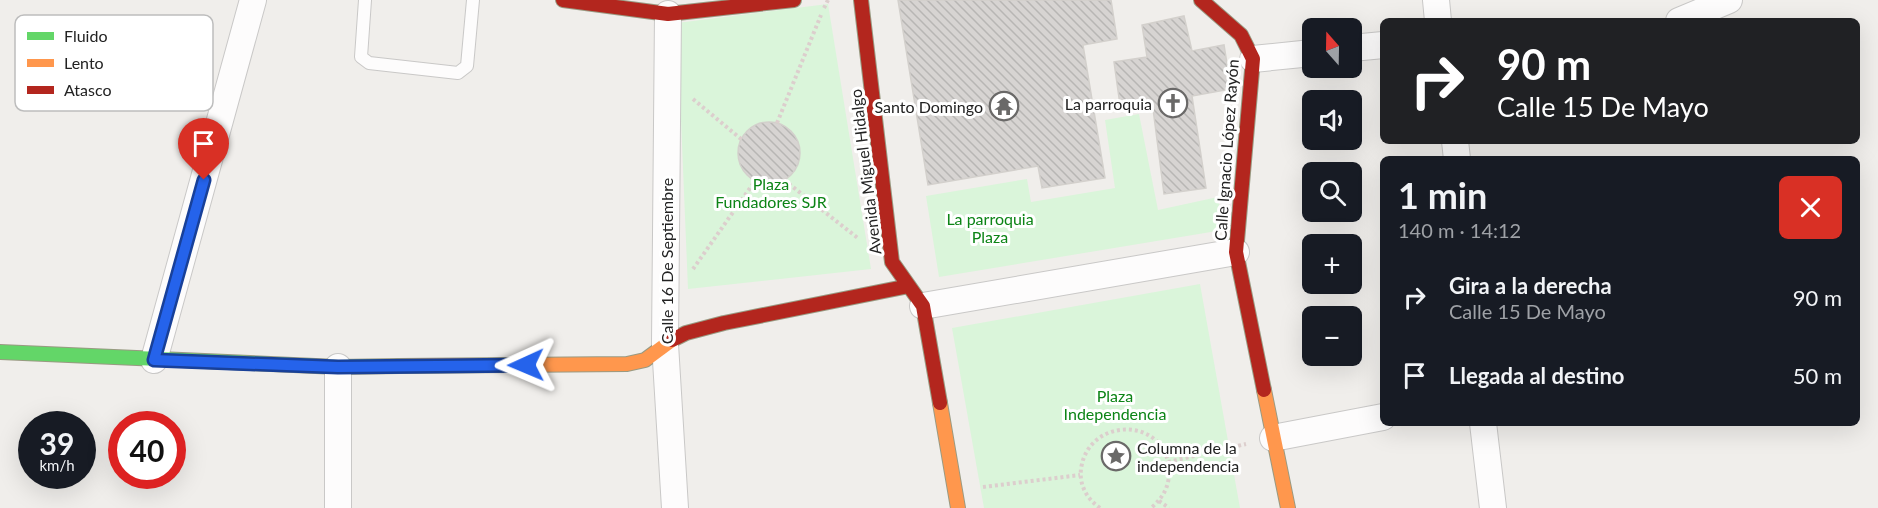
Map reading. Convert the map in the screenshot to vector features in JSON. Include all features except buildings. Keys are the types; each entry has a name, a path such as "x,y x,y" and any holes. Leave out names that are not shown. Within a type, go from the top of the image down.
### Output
{"street":[{"path":"154,360 253,0"},
{"path":"563,0 668,14 794,0"},
{"name":"Avenida Miguel Hidalgo","path":"861,0 892,262 916,296 958,508"},
{"name":"Calle Ignacio López Rayón","path":"1201,0 1241,35 1253,59 1236,252"},
{"path":"1436,0 1438,18"},
{"path":"1686,18 1729,0"},
{"name":"Calle 16 De Septiembre","path":"668,14 665,344 675,508"},
{"path":"1362,47 1380,45"},
{"path":"1253,59 1302,53"},
{"path":"0,352 338,367 627,364 645,360 665,344 686,333 724,323 1236,252 1288,508"},
{"path":"338,367 338,508"},
{"path":"1273,438 1380,418"},
{"path":"1484,426 1493,508"}],"lane":[{"path":"365,0 361,57 369,63 458,73 466,66 473,0"}],"path":[{"path":"777,123 828,0"},
{"path":"667,78 741,139"},
{"path":"784,180 892,262"},
{"path":"693,269 755,182"},
{"path":"1100,508 1092,502 1083,489 1080,475 1082,460 1090,446 1100,436 1113,430 1126,428 1141,431 1153,438 1162,448 1168,462 1169,476 1166,489 1159,501 1151,508"},
{"path":"1168,462 1273,438"},
{"path":"955,491 1080,475"},
{"path":"1159,501 1169,508"}],"green space":[{"name":"Plaza Fundadores SJR","path":"828,4 871,269 688,289 677,23"},
{"name":"La parroquia Plaza","path":"1139,114 1158,210 1218,197 1223,230 939,277 926,196 1027,179 1031,202 1115,188 1105,120"},
{"name":"Plaza Independencia","path":"1200,284 1240,508 984,508 952,328"}],"traffic: fast":[{"path":"0,352 338,367 399,366"}],"traffic: slow":[{"path":"399,366 627,364 645,360 672,340"},
{"path":"1264,390 1288,508"},
{"path":"940,403 958,508"}],"traffic: jam":[{"path":"563,0 668,14 794,0"},
{"path":"861,0 892,262 923,306 940,403"},
{"path":"1201,0 1241,35 1253,59 1236,252 1264,390"},
{"path":"672,340 686,333 724,323 909,286"}],"place":[{"name":"La parroquia","path":"1173,103"},
{"name":"Santo Domingo","path":"1004,106"},
{"name":"Columna de la independencia","path":"1116,456"}],"route":[{"path":"204,180 154,360 338,367 526,365"}]}
